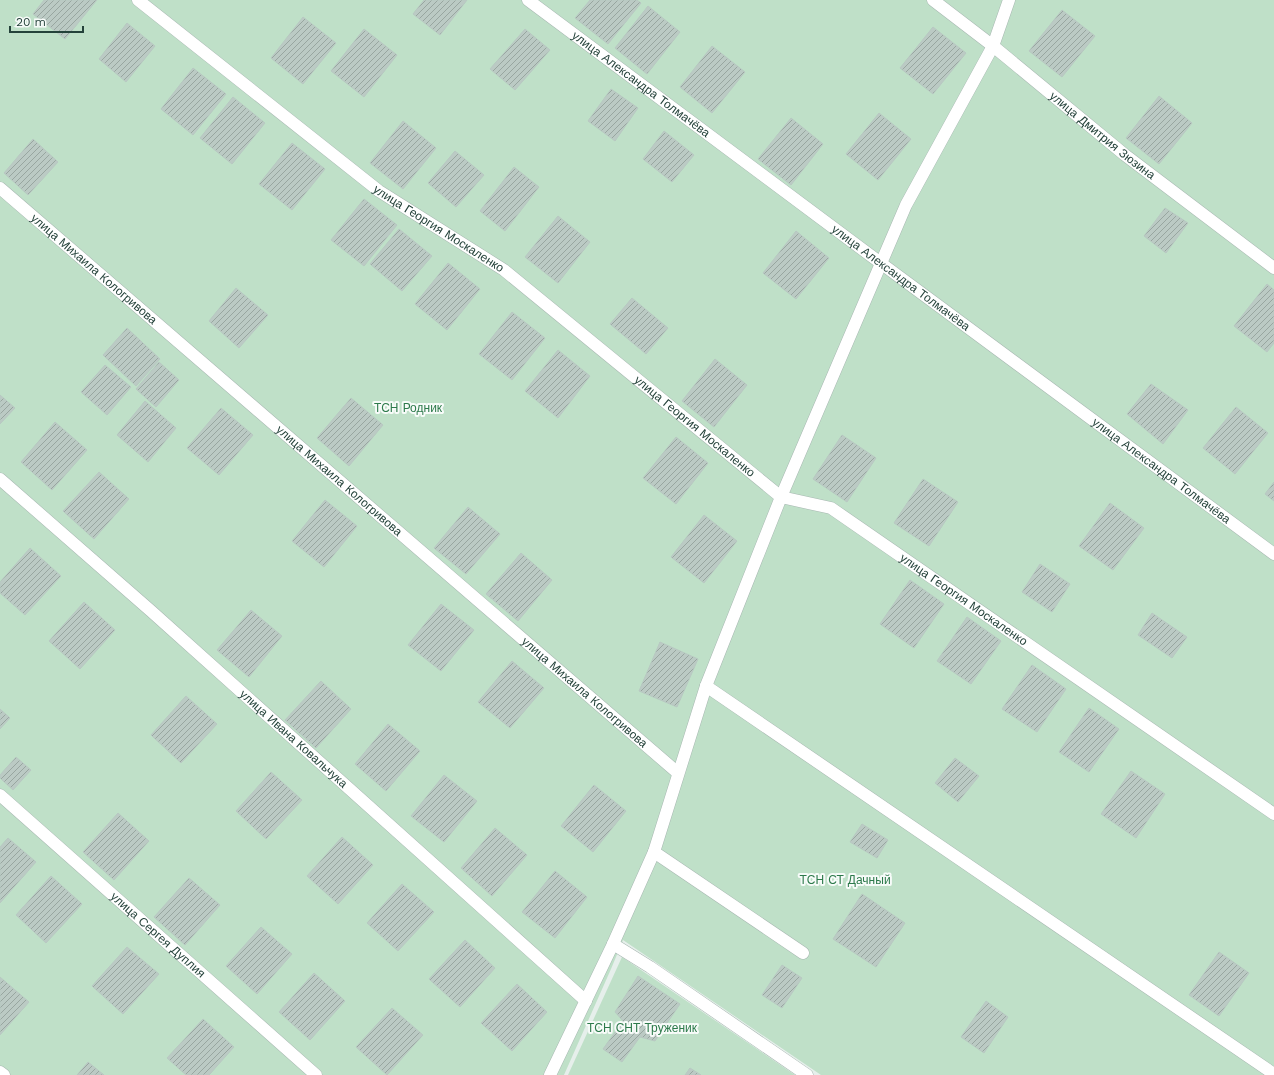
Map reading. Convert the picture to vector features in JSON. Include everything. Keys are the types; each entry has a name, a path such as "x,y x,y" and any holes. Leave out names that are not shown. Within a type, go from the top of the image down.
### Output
{"street":[{"name":"улица Георгия Москаленко","path":"138,0 379,192 504,270 781,497 831,508 1274,814"},
{"name":"улица Александра Толмачёва","path":"528,0 1274,554"},
{"name":"улица Дмитрия Зюзина","path":"933,0 993,46 1125,155 1274,268"},
{"path":"550,1075 586,1002 654,852 706,686 781,497 906,205 993,46 1009,0"},
{"name":"улица Михаила Кологривова","path":"0,188 678,773"},
{"name":"улица Ивана Ковальчука","path":"0,479 151,611 586,1002"},
{"path":"706,686 1274,1074"},
{"name":"улица Сергея Дуплия","path":"0,795 316,1075"},
{"path":"654,852 803,953"},
{"path":"613,944 650,967 804,1074"},
{"path":"0,1072 4,1075"}],"green space":[{"name":"ТСН Родник","path":"0,0 1274,0 1274,1075 821,1075 623,940 564,1075 0,1075"},
{"name":"ТСН СНТ Труженик","path":"622,957 795,1075 568,1075"}],"building":[{"path":"44,0 97,0 65,39 33,14"},
{"path":"424,0 467,0 440,35 413,14"},
{"path":"590,0 637,0 641,3 608,44 575,18"},
{"path":"648,6 680,32 647,74 615,48"},
{"path":"1062,10 1095,36 1062,77 1029,51"},
{"path":"303,17 336,43 303,84 271,58"},
{"path":"127,23 155,46 126,82 99,59"},
{"path":"933,27 966,53 933,94 900,68"},
{"path":"364,29 397,55 364,97 331,71"},
{"path":"525,29 550,50 515,90 490,69"},
{"path":"712,46 745,72 712,113 680,87"},
{"path":"193,68 226,94 193,135 161,109"},
{"path":"611,89 638,108 615,141 588,121"},
{"path":"1159,96 1192,123 1159,164 1126,138"},
{"path":"233,97 265,123 232,164 200,138"},
{"path":"879,113 911,139 878,180 846,154"},
{"path":"791,118 823,144 791,185 758,159"},
{"path":"403,121 436,148 403,189 370,163"},
{"path":"664,131 694,155 672,182 643,159"},
{"path":"33,139 58,162 28,195 4,173"},
{"path":"292,143 325,169 292,210 259,184"},
{"path":"455,151 484,175 456,207 428,183"},
{"path":"514,167 539,187 505,231 480,211"},
{"path":"364,199 397,225 364,266 331,240"},
{"path":"1165,208 1188,223 1166,253 1144,236"},
{"path":"558,216 590,242 558,283 525,257"},
{"path":"399,229 432,256 402,291 370,264"},
{"path":"796,231 829,258 796,299 763,273"},
{"path":"448,263 480,289 447,330 415,304"},
{"path":"1267,284 1274,290 1274,343 1267,352 1234,326"},
{"path":"236,288 268,315 239,348 209,321"},
{"path":"632,298 668,328 646,354 610,324"},
{"path":"512,312 545,338 512,380 479,354"},
{"path":"127,328 160,359 136,386 103,355"},
{"path":"558,350 590,376 558,418 525,391"},
{"path":"715,359 747,385 714,427 682,401"},
{"path":"159,362 179,380 156,407 136,389"},
{"path":"105,365 131,387 107,415 81,392"},
{"path":"1151,384 1188,410 1163,444 1127,414"},
{"path":"0,395 15,408 0,424"},
{"path":"351,398 383,425 349,466 317,438"},
{"path":"145,401 176,428 148,462 117,435"},
{"path":"1236,407 1268,433 1235,474 1203,448"},
{"path":"221,408 253,435 219,475 187,448"},
{"path":"55,422 87,450 52,490 21,462"},
{"path":"842,435 876,458 847,502 813,479"},
{"path":"676,437 708,463 676,504 643,478"},
{"path":"99,472 129,499 94,539 63,511"},
{"path":"923,479 958,502 929,546 894,523"},
{"path":"1274,482 1274,501 1265,494"},
{"path":"325,500 357,526 324,567 292,541"},
{"path":"1110,503 1144,528 1113,570 1079,546"},
{"path":"468,507 500,534 466,574 434,548"},
{"path":"704,515 737,541 704,583 671,557"},
{"path":"30,548 61,576 25,615 0,593 0,582"},
{"path":"521,553 552,580 518,621 486,594"},
{"path":"1040,564 1070,584 1052,612 1022,592"},
{"path":"910,580 944,604 914,648 880,624"},
{"path":"84,602 115,630 80,669 49,641"},
{"path":"441,604 474,630 441,671 408,645"},
{"path":"251,610 282,636 249,677 217,650"},
{"path":"1152,613 1187,637 1172,658 1138,635"},
{"path":"967,617 1001,641 971,684 937,661"},
{"path":"660,642 698,659 677,707 639,691"},
{"path":"512,661 544,688 510,728 478,702"},
{"path":"1032,665 1066,689 1037,732 1002,709"},
{"path":"321,681 351,709 316,748 285,720"},
{"path":"186,696 217,724 181,763 151,735"},
{"path":"1089,708 1119,729 1089,772 1059,752"},
{"path":"0,709 10,718 0,729"},
{"path":"388,724 420,751 386,791 355,764"},
{"path":"16,757 31,770 13,790 0,778 0,775"},
{"path":"955,758 979,776 958,802 935,783"},
{"path":"1131,771 1165,794 1136,838 1101,814"},
{"path":"271,772 302,800 266,839 236,811"},
{"path":"444,775 477,801 444,842 411,816"},
{"path":"594,785 626,811 593,852 561,826"},
{"path":"118,813 149,841 114,880 83,852"},
{"path":"862,824 888,840 877,858 850,842"},
{"path":"495,828 527,855 492,896 461,868"},
{"path":"342,837 373,865 338,904 307,876"},
{"path":"8,838 36,862 0,903 0,847"},
{"path":"555,871 587,897 555,938 522,912"},
{"path":"51,876 82,904 46,943 16,915"},
{"path":"189,878 220,905 185,945 154,917"},
{"path":"402,884 434,912 398,951 367,923"},
{"path":"862,894 905,923 876,967 833,939"},
{"path":"261,927 292,954 257,994 226,966"},
{"path":"465,940 495,968 460,1007 429,979"},
{"path":"127,947 159,974 123,1014 92,986"},
{"path":"1219,952 1249,973 1219,1016 1189,995"},
{"path":"782,965 802,978 782,1008 762,995"},
{"path":"314,973 345,1001 310,1040 279,1012"},
{"path":"638,976 680,1004 655,1041 640,1037 622,1062 603,1049 623,1021 615,1012"},
{"path":"0,977 29,1002 0,1035"},
{"path":"517,984 547,1012 512,1051 481,1023"},
{"path":"986,1001 1008,1017 984,1053 961,1037"},
{"path":"392,1008 423,1035 387,1075 356,1047"},
{"path":"203,1019 234,1047 209,1075 186,1075 167,1058"},
{"path":"88,1062 104,1075 77,1075"},
{"path":"690,1068 701,1075 685,1075"}],"park label":[{"name":"ТСН СТ Дачный","path":"845,880"}]}
